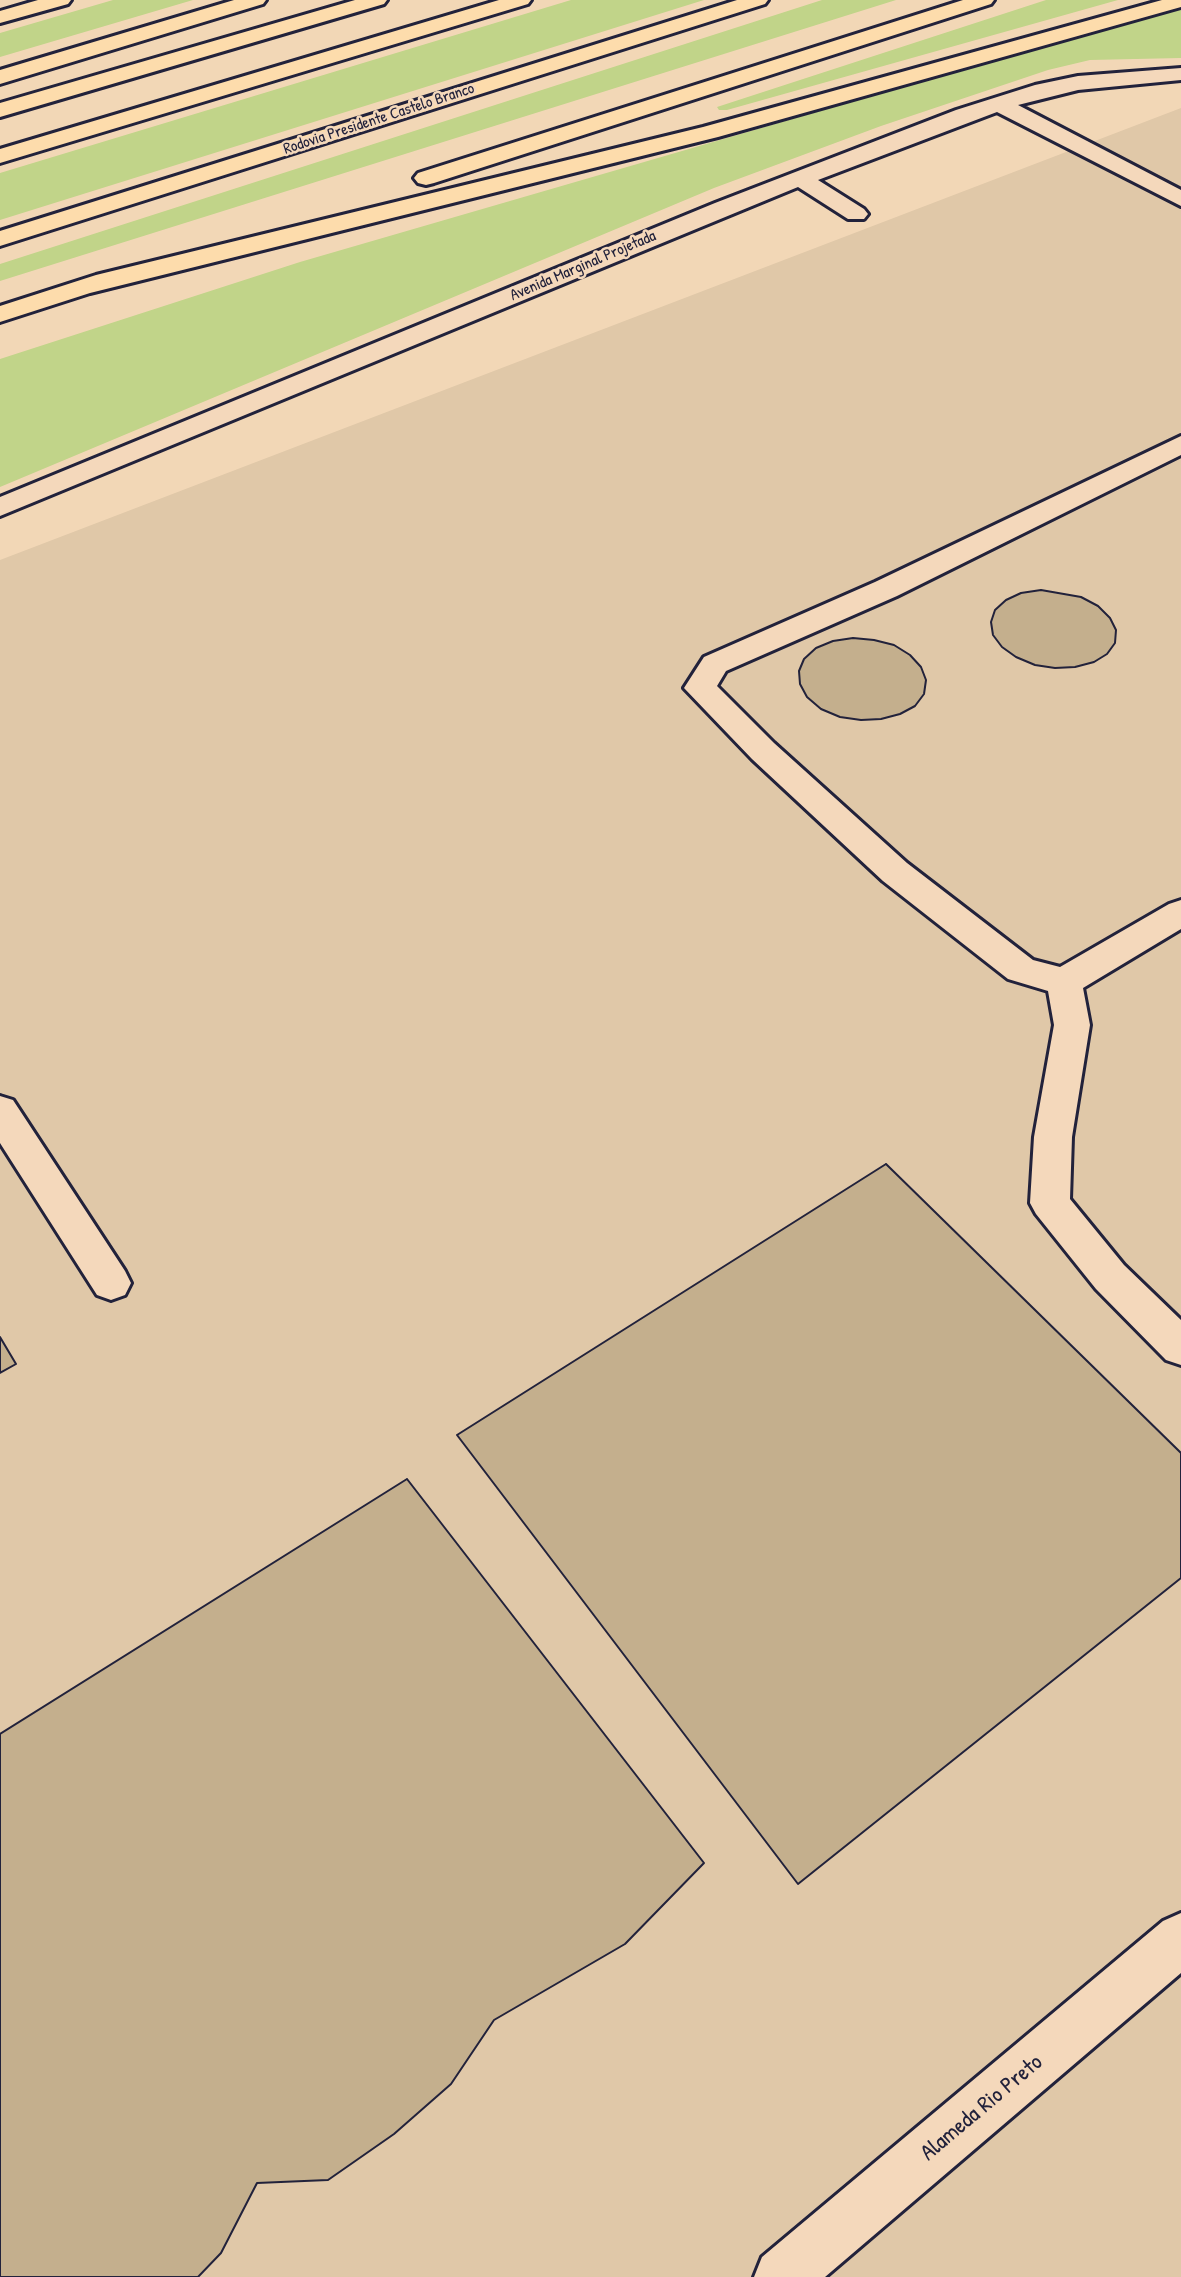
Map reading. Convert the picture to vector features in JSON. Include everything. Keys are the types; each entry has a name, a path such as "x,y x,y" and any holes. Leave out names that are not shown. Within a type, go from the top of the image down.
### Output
{"main road":[{"path":"0,17 61,0"},
{"path":"0,77 257,0"},
{"path":"0,156 521,0"},
{"name":"Rodovia Presidente Castelo Branco","path":"0,239 758,0"},
{"path":"0,314 984,0"},
{"path":"0,110 329,14 386,1"},
{"path":"80,288 710,132 1181,1"}],"street":[{"name":"Avenida Marginal Projetada","path":"0,508 799,178 999,104 1078,83 1181,74"},
{"path":"999,104 1181,199"},
{"path":"799,178 856,214"},
{"path":"1181,444 886,589 715,664 700,688 762,751 895,872 1021,970 1064,982 1181,913"},
{"path":"1064,982 1072,1025 1053,1137 1050,1203 1110,1277 1181,1347"},
{"path":"0,1111 111,1283"},
{"name":"Alameda Rio Preto","path":"782,2277 1181,1938"}],"shaded area":[{"path":"1181,108 1181,2277 0,2277 0,560"}],"green space":[{"path":"113,0 193,0 0,57 0,33"},
{"path":"571,0 704,0 0,220 0,173"},
{"path":"822,0 896,0 0,281 0,264"},
{"path":"1046,0 1118,0 727,110 719,110 717,107"},
{"path":"1181,6 1181,58 1090,60 1048,70 881,126 714,188 0,487 0,359 300,262"}],"building":[{"path":"1041,590 1081,597 1098,606 1110,618 1116,630 1115,643 1107,654 1094,662 1055,668 1035,665 1002,647 993,635 991,622 995,610 1006,600 1021,593"},
{"path":"853,638 894,645 910,655 921,667 926,680 924,694 915,706 900,714 881,719 861,720 840,717 821,709 807,697 800,684 799,671 804,659 816,648 833,641"},
{"path":"886,1164 1181,1453 1181,1578 798,1884 457,1435"},
{"path":"0,1337 16,1364 0,1373"},
{"path":"407,1479 704,1863 625,1944 494,2020 451,2084 394,2134 328,2180 257,2183 221,2253 198,2277 0,2277 0,1734"}]}
